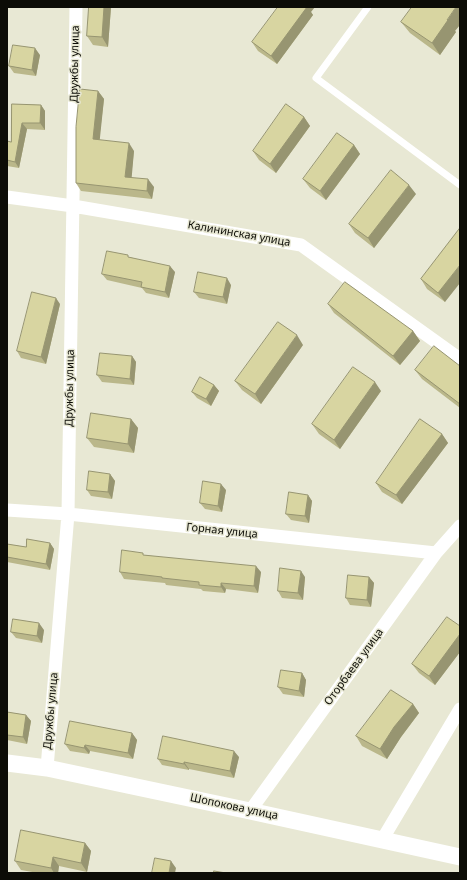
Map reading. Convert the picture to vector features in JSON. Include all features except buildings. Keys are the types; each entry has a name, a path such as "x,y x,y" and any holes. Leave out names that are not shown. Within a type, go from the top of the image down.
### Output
{"street":[{"name":"Дружбы улица","path":"46,768 68,514 76,7"},
{"name":"Калининская улица","path":"7,197 73,206 301,245 460,359"},
{"name":"Горная улица","path":"7,510 68,514 436,553"},
{"name":"Оторбаева улица","path":"250,811 436,553 460,526"},
{"path":"382,840 460,709"},
{"name":"Шопокова улица","path":"7,763 46,768 460,857"}],"lane":[{"path":"368,7 316,78 460,185"}]}
